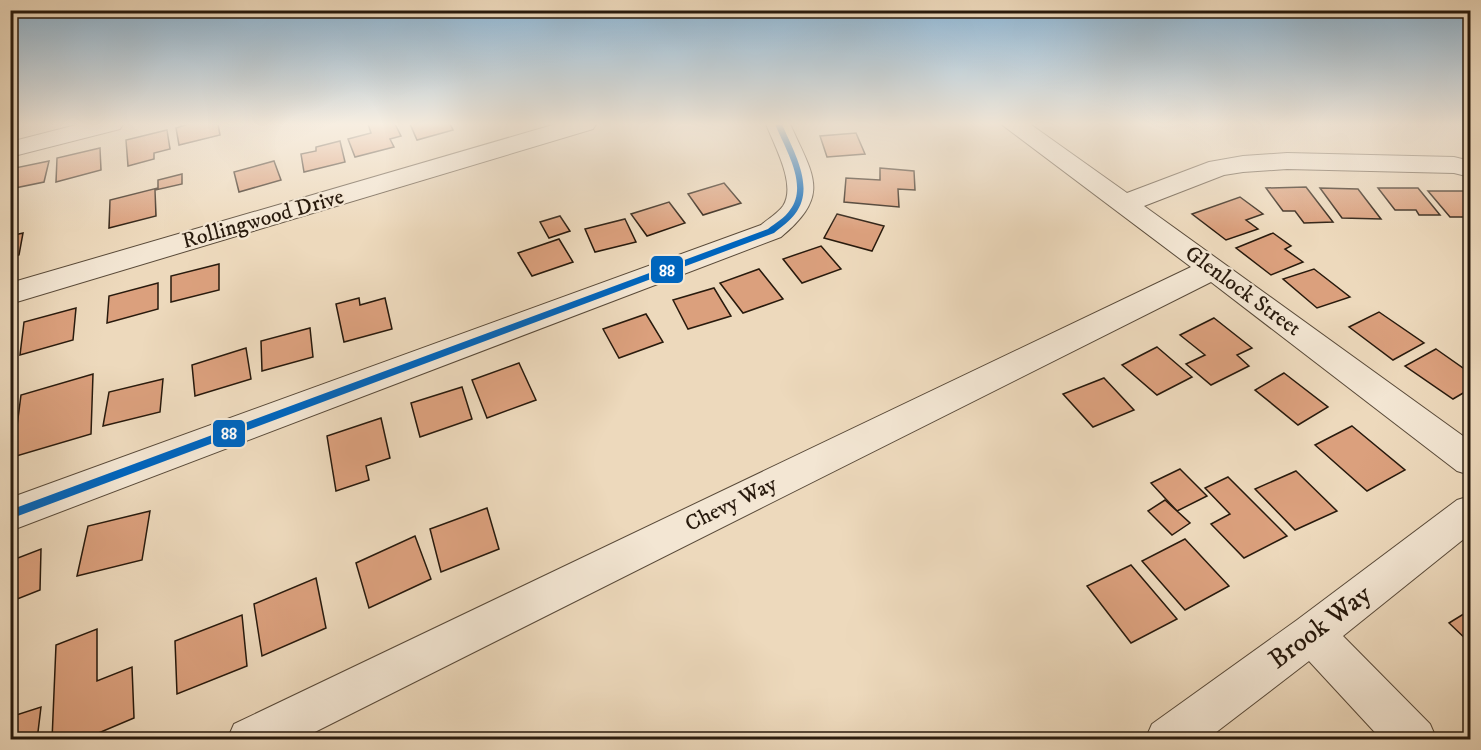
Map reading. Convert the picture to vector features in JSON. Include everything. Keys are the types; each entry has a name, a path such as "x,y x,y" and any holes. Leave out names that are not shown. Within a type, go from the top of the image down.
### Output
{"street":[{"name":"Rollingwood Drive","path":"10,294 466,159"},
{"path":"10,514 771,231 794,212 801,190 792,159"},
{"name":"Glenlock Street","path":"1062,159 1470,460"},
{"path":"1124,204 1218,168 1243,164 1287,161 1454,165 1470,169"},
{"name":"Chevy Way","path":"250,740 1213,269"},
{"name":"Brook Way","path":"1168,740 1312,634 1470,512"},
{"path":"1312,634 1414,740"}],"building":[{"path":"57,159 100,159 101,170 56,182"},
{"path":"127,159 154,159 128,166"},
{"path":"302,159 344,159 345,162 304,172"},
{"path":"49,161 44,182 10,189 10,169"},
{"path":"274,161 281,180 239,192 234,172"},
{"path":"880,168 914,171 915,190 898,189 899,207 844,202 846,178 880,180"},
{"path":"182,174 182,184 155,190 156,216 109,228 110,200 158,188 158,180"},
{"path":"724,183 741,203 703,215 688,194"},
{"path":"1306,187 1333,222 1304,223 1295,211 1283,211 1266,188"},
{"path":"1320,188 1358,189 1381,219 1342,218"},
{"path":"1378,188 1418,188 1440,215 1419,215 1416,210 1395,210"},
{"path":"1428,191 1470,191 1470,217 1450,217"},
{"path":"1240,197 1263,214 1246,220 1258,229 1226,240 1192,214"},
{"path":"669,202 685,223 647,236 631,214"},
{"path":"837,214 884,226 872,251 824,238"},
{"path":"560,216 570,231 549,238 540,222"},
{"path":"625,219 636,242 595,252 585,229"},
{"path":"23,233 19,255 10,257 10,236"},
{"path":"1273,233 1291,246 1285,249 1303,262 1271,275 1236,248"},
{"path":"559,239 573,262 532,276 518,253"},
{"path":"821,246 841,269 802,283 783,259"},
{"path":"219,264 219,290 171,302 171,276"},
{"path":"759,269 783,299 743,313 720,283"},
{"path":"1314,269 1350,297 1317,308 1283,279"},
{"path":"158,283 158,309 107,323 109,296"},
{"path":"714,288 731,316 688,329 673,300"},
{"path":"359,298 360,305 385,298 392,329 344,342 336,304"},
{"path":"76,308 73,340 20,355 24,322"},
{"path":"1379,312 1424,343 1393,360 1349,327"},
{"path":"646,314 663,342 619,358 603,329"},
{"path":"1214,318 1252,348 1237,355 1249,366 1211,385 1186,364 1205,355 1180,335"},
{"path":"310,328 313,357 262,371 261,341"},
{"path":"1157,347 1192,377 1157,395 1122,365"},
{"path":"246,348 251,379 195,396 192,365"},
{"path":"1436,349 1470,373 1470,389 1453,399 1405,366"},
{"path":"519,363 536,400 487,418 472,380"},
{"path":"1284,373 1328,407 1298,425 1255,390"},
{"path":"93,374 91,434 13,457 21,395"},
{"path":"1104,378 1134,410 1093,427 1063,394"},
{"path":"163,379 160,412 103,426 109,392"},
{"path":"462,387 472,419 420,437 411,403"},
{"path":"381,418 390,458 366,466 369,480 336,491 327,436"},
{"path":"1352,426 1405,470 1367,491 1315,445"},
{"path":"1180,469 1207,496 1177,511 1151,483"},
{"path":"1296,471 1337,511 1295,530 1255,489"},
{"path":"1228,477 1287,536 1244,558 1211,524 1230,514 1205,488"},
{"path":"1165,500 1190,523 1172,535 1148,511"},
{"path":"487,508 499,549 441,572 430,529"},
{"path":"150,511 142,560 77,576 88,526"},
{"path":"415,536 431,579 369,608 356,563"},
{"path":"1185,539 1229,586 1185,610 1142,561"},
{"path":"41,549 40,590 12,601 10,620 10,561"},
{"path":"1131,565 1177,619 1131,643 1087,586"},
{"path":"316,578 326,628 262,656 254,604"},
{"path":"1470,610 1470,643 1449,623"},
{"path":"242,615 247,666 177,694 175,641"},
{"path":"97,629 97,681 132,667 134,718 82,740 52,740 56,645"},
{"path":"41,707 37,740 10,740 10,717"}],"transit line":[{"name":"88","path":"10,515 771,231 793,212 799,202 800,180 793,159"}]}
